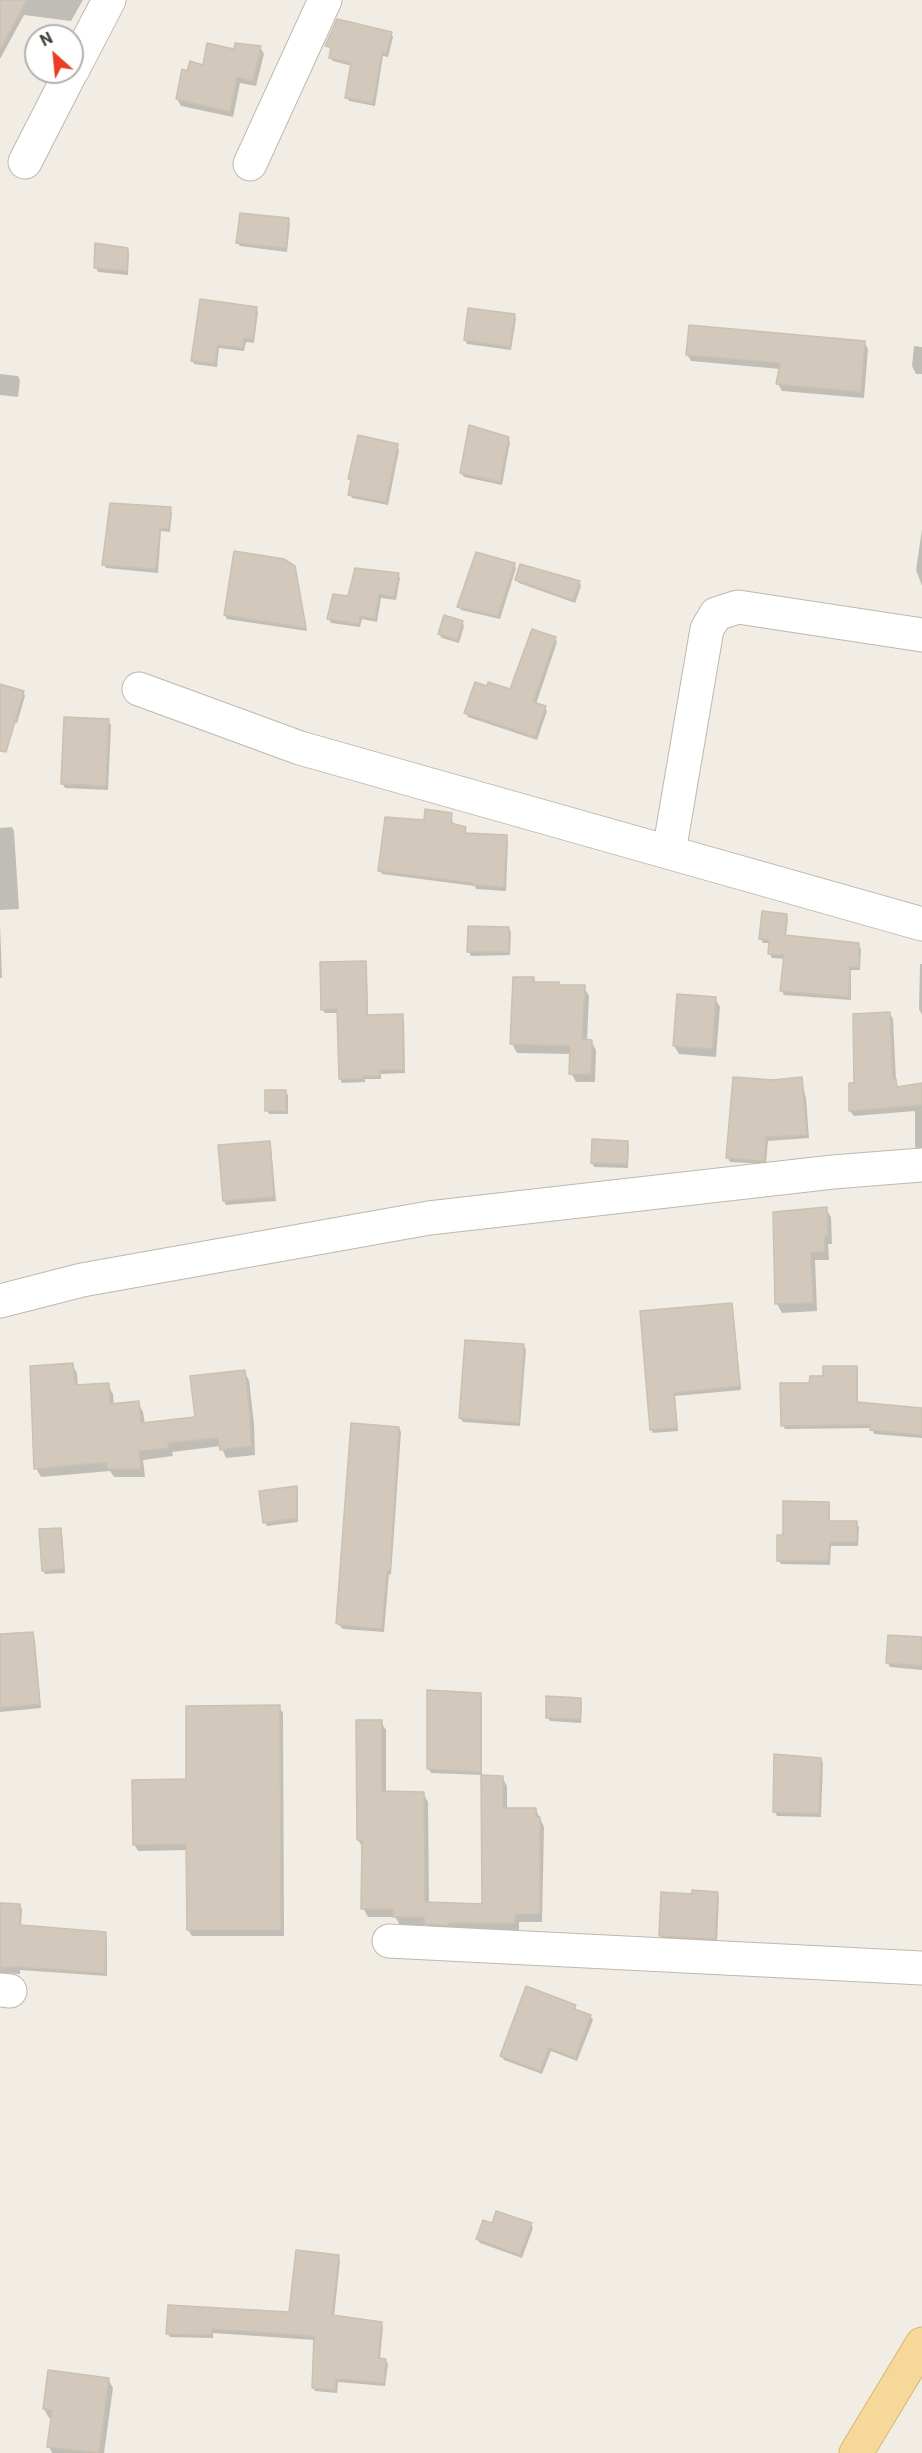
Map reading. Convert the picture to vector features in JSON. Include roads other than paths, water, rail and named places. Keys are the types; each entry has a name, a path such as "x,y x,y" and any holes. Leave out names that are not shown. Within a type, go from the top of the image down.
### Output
{"main road":[{"path":"856,2453 922,2344"}],"street":[{"path":"84,48 109,0"},
{"path":"250,164 325,0"},
{"path":"25,162 65,84"},
{"path":"669,852 707,629 716,614 738,607 922,635"},
{"path":"139,689 300,748 922,924"},
{"path":"0,1301 82,1280 429,1218 833,1172 922,1165"},
{"path":"389,1941 922,1968"}]}
